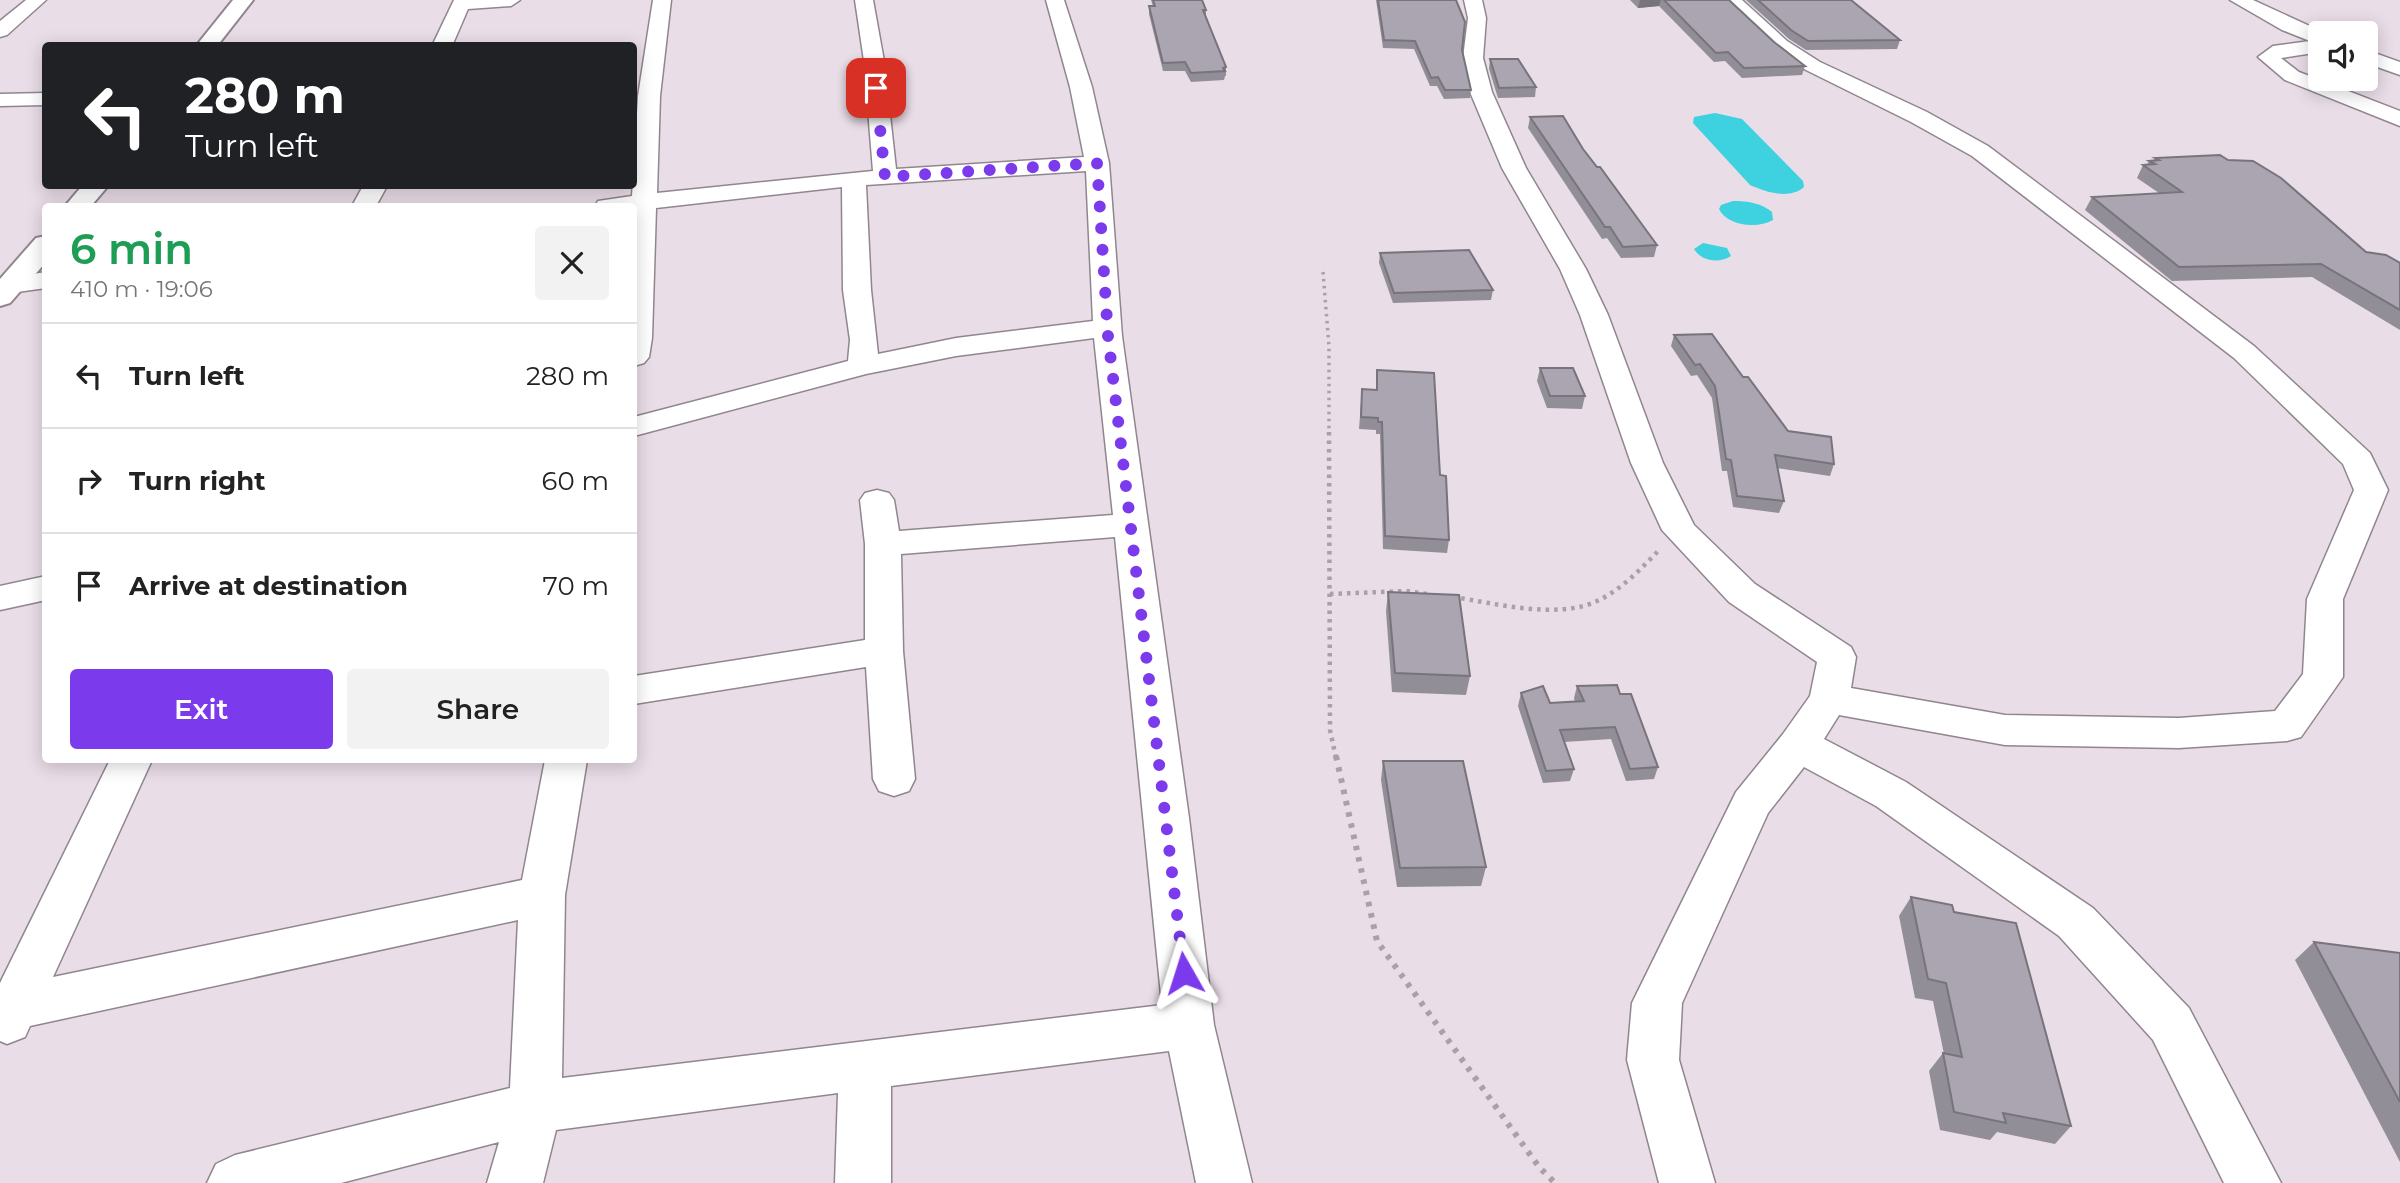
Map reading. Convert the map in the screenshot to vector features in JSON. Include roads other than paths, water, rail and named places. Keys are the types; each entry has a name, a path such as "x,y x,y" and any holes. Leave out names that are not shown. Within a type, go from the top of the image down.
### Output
{"main road":[{"path":"209,42 243,0"},
{"path":"81,203 92,189"},
{"path":"5,291 42,249"}],"street":[{"path":"0,31 37,0"},
{"path":"444,42 462,2 511,0"},
{"path":"637,343 649,96 662,0"},
{"path":"864,0 874,61 885,177"},
{"path":"1055,0 1082,87 1097,163 1108,328 1189,1025 1224,1183"},
{"path":"1473,0 1477,18 1472,58 1481,92 1514,168 1573,269 1594,315 1647,463 1679,530 1742,593 1837,657 1829,699 1798,745 1751,804 1657,1003 1653,1060 1687,1183"},
{"path":"1731,0 1780,45 1813,66 1919,117 1980,151 2245,352 2358,460 2371,490 2325,599 2323,677 2287,726 2179,733 2004,730 1829,699"},
{"path":"2239,0 2308,33"},
{"path":"2308,48 2280,50 2268,57 2292,76 2308,82"},
{"path":"2378,61 2400,69"},
{"path":"2330,91 2400,119"},
{"path":"0,100 42,99"},
{"path":"635,203 854,179 1097,163"},
{"path":"854,179 857,290 864,340 863,366"},
{"path":"5,291 42,281"},
{"path":"637,426 863,366 956,347 1108,328"},
{"path":"877,500 883,544 884,651 894,779"},
{"path":"883,544 1132,525"},
{"path":"0,597 42,588"},
{"path":"637,690 884,651"},
{"path":"1798,745 1891,793 2076,922 2171,1024 2253,1183"},
{"path":"5,1017 130,763"},
{"path":"514,1183 534,1107 542,895 565,763"},
{"path":"5,1017 542,895"},
{"path":"235,1183 534,1107 1189,1025"},
{"path":"863,1183 865,1066"}],"water":[{"path":"1715,113 1742,119 1803,181 1804,187 1785,194 1750,185 1693,123 1694,117"},
{"path":"1733,201 1763,206 1772,212 1773,220 1751,225 1735,222 1723,215 1719,209 1721,205"},
{"path":"1703,243 1727,248 1731,256 1721,260 1706,259 1694,249"}]}
